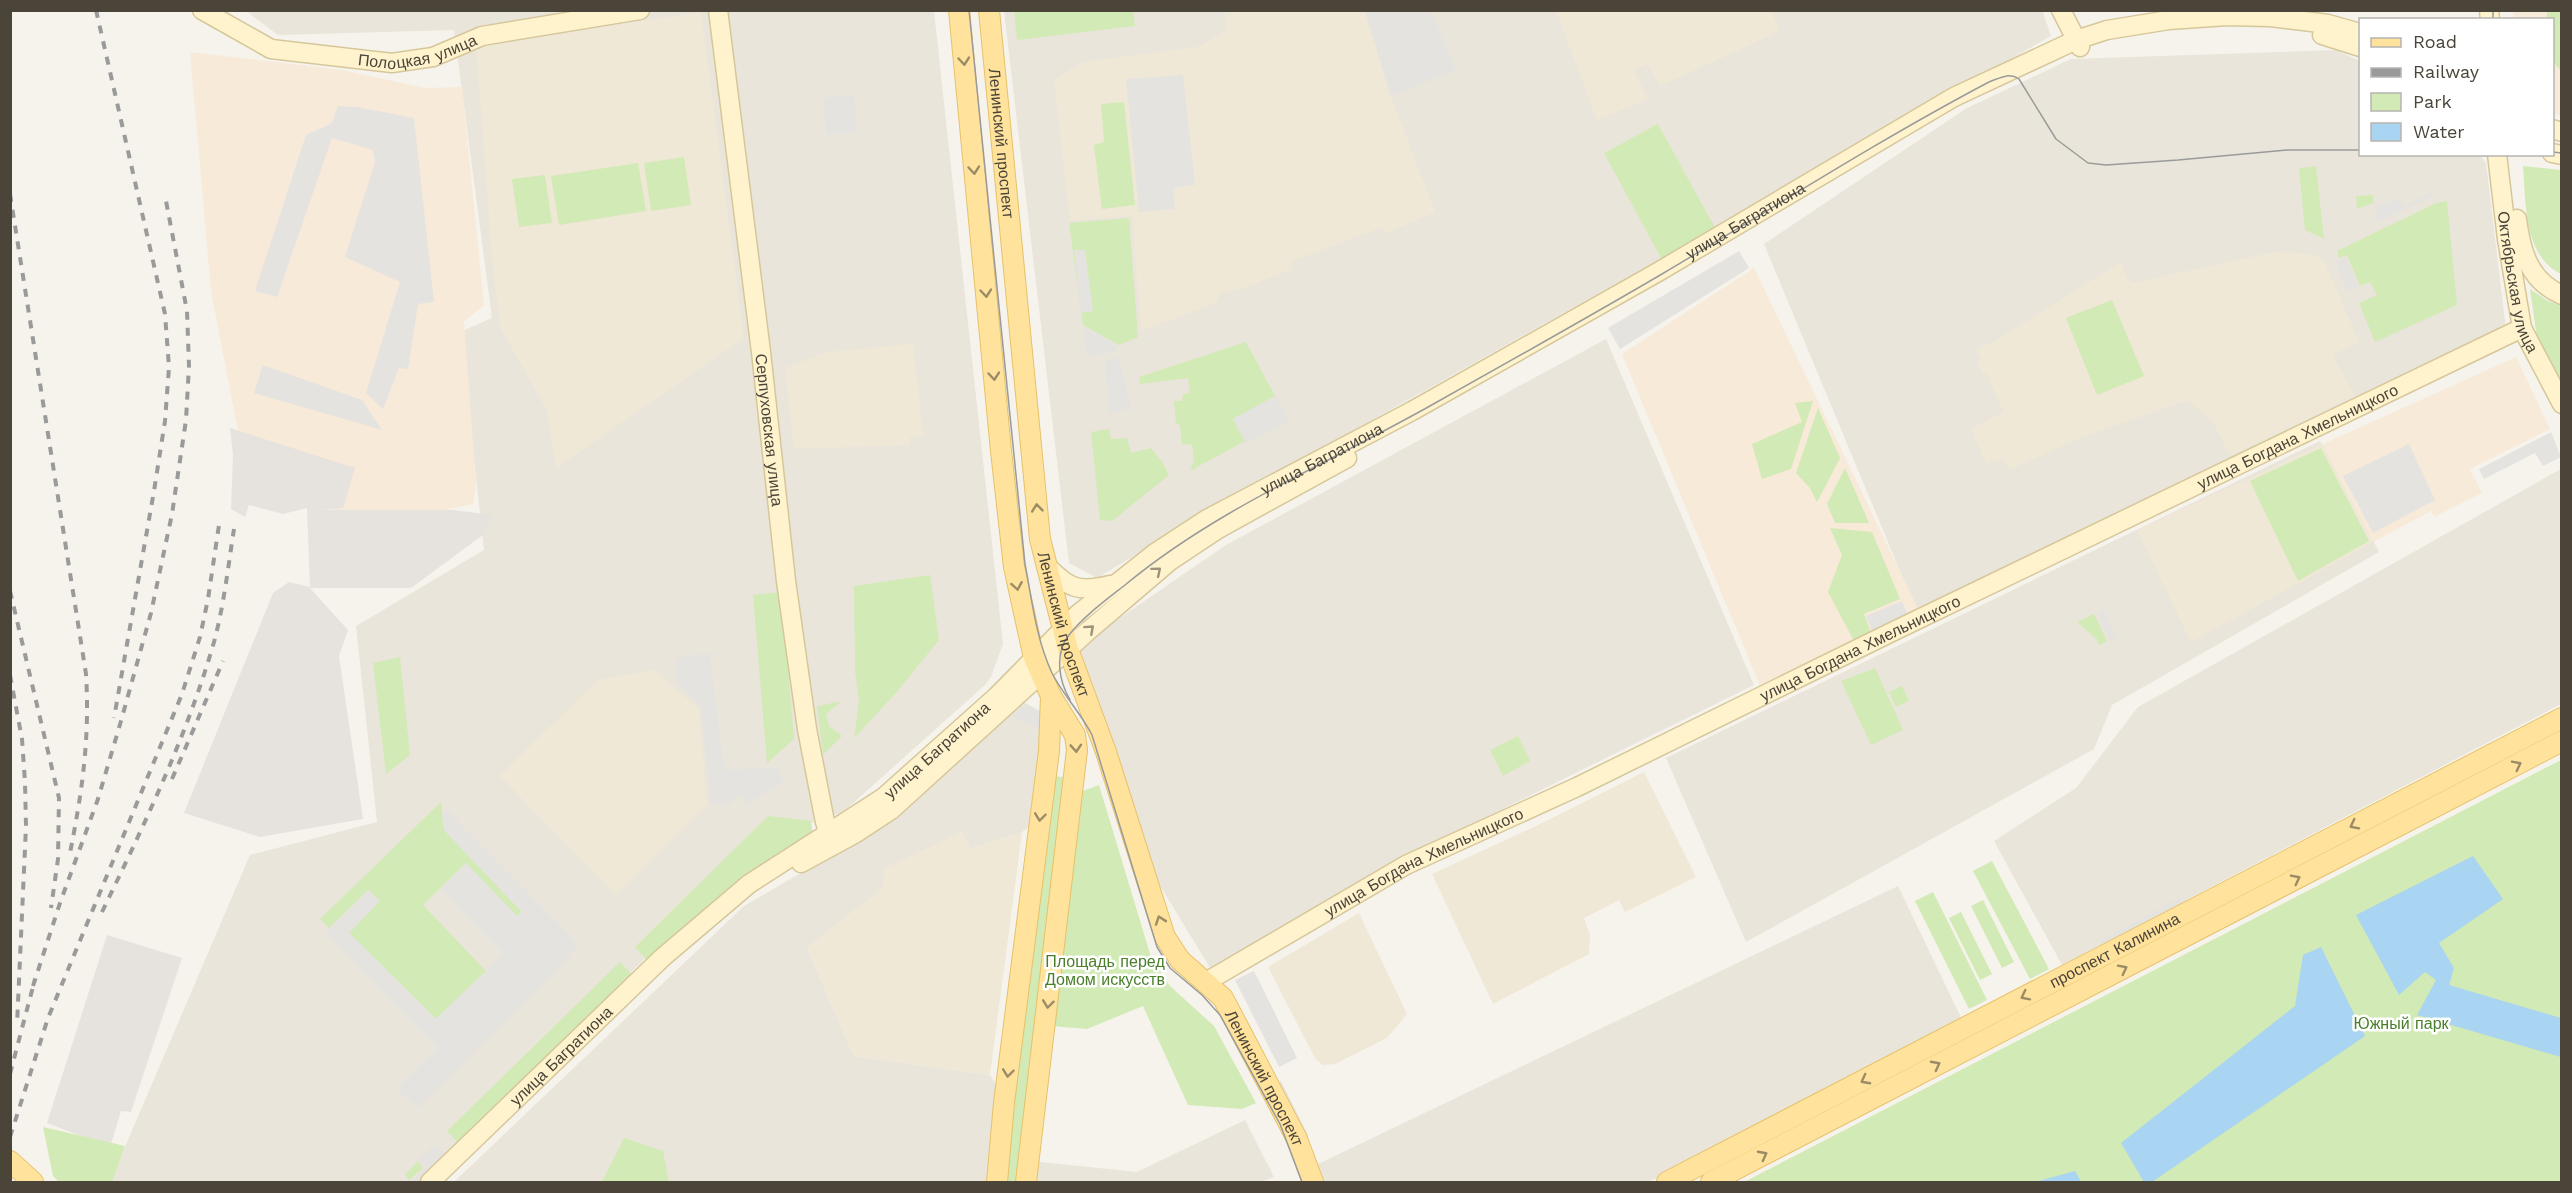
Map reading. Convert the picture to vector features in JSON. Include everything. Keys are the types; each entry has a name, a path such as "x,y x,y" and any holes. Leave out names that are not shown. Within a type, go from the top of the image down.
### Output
{"main road":[{"name":"Полоцкая улица","path":"202,10 272,49 392,63 433,57 482,36 640,10"},
{"name":"Серпуховская улица","path":"717,10 761,352 786,581 807,729 831,840"},
{"name":"Ленинский проспект","path":"959,10 1009,528 1021,606 1037,666 1051,696 1075,735 1077,750 1026,1182"},
{"name":"Ленинский проспект","path":"989,10 1040,539 1065,639 1106,752 1165,936 1179,960 1223,998 1298,1139 1313,1182"},
{"path":"2061,10 2078,44"},
{"name":"улица Багратиона","path":"1065,639 1170,561 1218,529 1582,327 1950,109 2107,30 2169,20 2227,16 2270,17 2328,24 2359,32"},
{"name":"улица Багратиона","path":"446,1182 620,1011 736,905 831,840 884,797 997,696 1037,666 1065,639 1113,585 1155,553 1207,519 1412,411 1658,272 1953,97 2078,44 2146,32 2227,26 2304,30 2359,46"},
{"name":"Октябрьская улица","path":"2497,156 2507,239 2522,328 2562,404"},
{"path":"2509,156 2519,238 2527,265 2539,281 2562,295"},
{"name":"улица Богдана Хмельницкого","path":"1206,982 1406,865 1587,782 2522,328"},
{"path":"1046,565 1063,583 1075,588 1086,590 1113,585"},
{"name":"Ленинский проспект","path":"997,1182 1004,1103 1049,751 1051,696"},
{"name":"проспект Калинина","path":"1667,1182 2562,718"},
{"name":"проспект Калинина","path":"1711,1182 2562,741"},
{"name":"улица Багратиона","path":"430,1182 550,1068 644,974 749,884 831,840"},
{"path":"10,1161 33,1182"}],"shaded area":[{"path":"2042,10 2051,36 1724,223 1197,518 1097,578 1069,563 1004,11"},
{"path":"246,11 934,11 1003,644 991,677 985,685 843,812 767,838 419,1182 110,1182 250,855 377,822 356,626 484,550 460,332 492,318 454,30 278,35"},
{"path":"1225,11 1365,11 1391,97 1435,212 1385,234 1382,227 1290,262 1292,269 1250,286 1220,294 1216,303 1141,331 1132,216 1070,221 1054,80 1083,62 1198,47 1227,30"},
{"path":"1365,11 1431,11 1456,69 1391,97"},
{"path":"1556,11 1771,11 1780,31 1660,86 1648,64 1634,70 1648,99 1597,120"},
{"path":"2513,11 2561,11 2561,116 2554,113 2554,18 2514,18"},
{"path":"701,12 744,338 556,468 547,410 500,327 492,256 476,46"},
{"path":"2336,50 2359,61 2359,156 2481,156 2486,163 2506,329 1917,612 1764,244 1967,108 2071,59"},
{"path":"190,52 342,70 425,88 462,87 484,305 464,321 476,485 473,504 440,511 307,509 232,485 240,442 211,291"},
{"path":"1183,75 1195,185 1173,188 1175,209 1139,212 1126,79"},
{"path":"854,95 857,132 826,135 823,98"},
{"path":"338,106 357,107 414,118 434,302 418,304 408,369 399,368 383,409 366,393 400,282 345,257 375,162 373,150 332,138 277,297 255,291 306,135 332,123"},
{"path":"2431,193 2434,196 2376,223 2375,207 2399,198 2404,206"},
{"path":"1074,250 1085,250 1093,311 1081,313"},
{"path":"1739,251 1749,268 1620,349 1608,328"},
{"path":"2274,252 2313,254 2324,260 2359,342 2332,355 2355,396 2232,455 2228,452 2215,425 2188,400 2085,436 2009,470 2002,458 1986,464 1971,429 2004,412 1986,373 1983,374 1977,361 1981,360 1976,349 1993,342 2121,262 2126,278 2133,283"},
{"path":"2346,258 2358,287 2347,291 2336,262"},
{"path":"1754,268 1921,615 1760,686 1622,354"},
{"path":"1083,328 1113,342 1118,351 1086,356"},
{"path":"1606,339 1754,685 1399,860 1212,971 1148,866 1079,646 1226,545"},
{"path":"913,344 923,436 910,437 910,445 794,449 785,368 827,352"},
{"path":"1119,357 1131,408 1109,414 1105,361"},
{"path":"2516,357 2550,429 2470,469 2482,493 2434,517 2431,511 2373,542 2323,444"},
{"path":"263,365 362,400 382,430 254,393"},
{"path":"1275,396 1289,421 1246,443 1233,419"},
{"path":"230,428 355,468 343,508 320,510 453,510 492,515 483,535 411,588 310,588 348,630 339,656 363,819 260,837 184,813 273,593 289,582 310,587 307,508 283,514 249,505 245,517 231,509 233,455"},
{"path":"2551,432 2561,457 2543,466 2535,453 2484,479 2479,469"},
{"path":"2320,441 2379,552 2112,705 2094,749 1746,942 1666,758"},
{"path":"2323,444 2373,542 2191,642 2137,530"},
{"path":"2409,444 2435,500 2373,533 2343,476"},
{"path":"2561,469 2561,704 2062,965 1994,841 2076,788 2138,707"},
{"path":"1902,601 1909,618 1873,635 1866,616"},
{"path":"2104,610 2117,637 2110,640 2097,613"},
{"path":"710,653 724,770 778,768 784,782 750,804 739,795 725,808 721,804 711,805 701,707 677,684 675,658"},
{"path":"654,670 699,709 707,805 616,895 500,776 597,680"},
{"path":"1021,700 1056,721 1045,815 1022,832 970,849 961,832 882,889 807,948 854,1056 990,1075 998,1087 992,1157 1137,1172 1245,1120 1274,1177 1261,1182 454,1182 744,906 889,822"},
{"path":"1025,704 1042,712 1043,731 1012,716"},
{"path":"1644,772 1696,877 1625,912 1619,900 1584,918 1590,935 1589,954 1493,1004 1432,874 1538,825"},
{"path":"448,811 579,945 551,976 418,1108 396,1089 438,1048 325,933 368,890 380,901 349,933 436,1019 486,971 503,953 441,889 466,863 517,916 522,912 444,830 442,814"},
{"path":"962,832 970,849 1022,832 990,1075 854,1056 807,948 882,889 885,868"},
{"path":"1898,886 1966,1028 1648,1182 1321,1182 1314,1166"},
{"path":"2180,898 2186,899 2191,908 2099,949 2101,940"},
{"path":"1359,913 1407,1014 1387,1038 1335,1064 1323,1065 1316,1060 1268,967"},
{"path":"107,935 182,958 131,1112 121,1111 110,1147 47,1123"},
{"path":"1254,971 1297,1058 1279,1067 1235,980"},
{"path":"1281,1081 1308,1135 1302,1138 1275,1084"},
{"path":"435,1145 448,1156 423,1182 412,1182 426,1167 419,1159"}],"green space":[{"path":"1014,11 1133,11 1135,26 1017,40"},
{"path":"2547,11 2561,11 2561,71 2554,62 2554,18 2547,18"},
{"path":"1124,102 1135,205 1102,209 1094,145 1104,142 1101,104"},
{"path":"1658,124 1715,228 1661,258 1604,153"},
{"path":"684,157 691,205 651,211 644,163"},
{"path":"638,163 646,211 559,225 551,176"},
{"path":"2316,166 2324,239 2305,230 2299,168"},
{"path":"2523,166 2561,170 2561,274 2539,254 2533,241 2526,211"},
{"path":"545,175 552,223 519,227 512,179"},
{"path":"2373,195 2373,203 2357,209 2356,196"},
{"path":"2447,201 2457,305 2375,342 2359,303 2377,295 2370,282 2360,286 2347,255 2339,258 2337,251 2436,203"},
{"path":"1129,218 1138,337 1119,345 1083,325 1069,223"},
{"path":"2530,289 2548,301 2561,306 2561,387 2537,338"},
{"path":"2112,300 2144,376 2097,395 2066,318"},
{"path":"1246,342 1275,396 1233,419 1245,441 1190,471 1194,460 1192,444 1182,445 1180,425 1176,423 1174,401 1182,401 1183,394 1190,393 1188,378 1140,384 1139,377"},
{"path":"1813,401 1791,469 1762,479 1752,444 1802,422 1795,403"},
{"path":"1818,408 1840,458 1817,502 1810,488 1796,473"},
{"path":"1109,429 1111,439 1127,438 1131,453 1151,448 1169,475 1112,521 1100,520 1091,432"},
{"path":"2321,448 2369,541 2298,581 2250,481"},
{"path":"1845,468 1869,523 1835,523 1827,504"},
{"path":"1830,528 1872,532 1900,599 1864,614 1871,633 1854,641 1828,592 1842,555"},
{"path":"930,575 939,640 895,694 854,738 859,701 855,671 854,586"},
{"path":"781,592 794,739 767,763 753,595"},
{"path":"2094,614 2107,641 2099,645 2096,639 2077,622"},
{"path":"400,657 410,755 386,774 373,663"},
{"path":"1875,668 1903,730 1871,745 1841,681"},
{"path":"1902,686 1909,701 1896,707 1889,692"},
{"path":"842,701 826,714 829,726 842,736 823,755 817,706"},
{"path":"1518,736 1530,761 1503,776 1490,750"},
{"name":"Южный парк","path":"2561,760 2561,1182 1744,1182"},
{"path":"1054,776 1069,778 1021,1182 1005,1182"},
{"name":"Площадь перед Домом искусств","path":"1099,785 1151,957 1170,986 1214,1026 1256,1103 1242,1109 1188,1105 1143,1006 1087,1029 1051,1026 1078,793"},
{"path":"441,802 444,830 522,912 517,917 466,863 423,905 486,971 436,1019 349,933 379,901 369,890 329,928 320,919"},
{"path":"768,816 811,821 813,837 650,964 635,947"},
{"path":"1992,861 2049,969 2030,979 1973,871"},
{"path":"1933,892 1987,1000 1969,1009 1915,901"},
{"path":"1983,900 2014,962 2002,968 1971,906"},
{"path":"1961,912 1992,974 1980,980 1949,918"},
{"path":"620,962 636,979 460,1145 447,1131"},
{"path":"43,1127 125,1146 112,1182 59,1182 53,1176"},
{"path":"624,1138 663,1151 669,1182 602,1182"},
{"path":"418,1161 423,1168 409,1180 405,1175"}],"water":[{"path":"2473,856 2503,899 2439,943 2454,968 2449,985 2561,1018 2561,1057 2417,1015 2436,980 2425,972 2399,995 2356,915"},
{"path":"2321,947 2365,1036 2152,1182 2144,1182 2121,1143 2295,1006 2303,955"},
{"path":"2075,1171 2081,1182 2035,1182"}],"tram line":[{"path":"969,10 1025,564 1042,647 1056,681 1092,735 1157,947 1170,968 1202,995 1220,1015 1280,1124 1302,1182"},
{"path":"2493,10 2493,18"},
{"path":"1070,700 1063,684 1060,668 1064,642 1088,615 1161,557 1237,509 1397,424 1578,323 1865,152 1989,82 2008,76 2019,79 2056,139 2088,163 2106,165 2287,150 2359,150"},
{"path":"2554,152 2562,153"}],"railway":[{"path":"96,10 165,314 169,367 165,421 114,718"},
{"path":"10,194 86,674 87,721 84,766 69,858"},
{"path":"33,986 98,799 121,721 151,613 172,514 186,420 189,366 187,311 166,201"},
{"path":"10,1137 48,1018 182,694 200,637 219,525"},
{"path":"102,912 164,780 191,712 214,642 234,529"},
{"path":"10,591 59,798 58,859 51,908"},
{"path":"172,779 223,661"},
{"path":"10,675 22,739 26,826 17,1025"},
{"path":"10,1074 35,979"}]}
